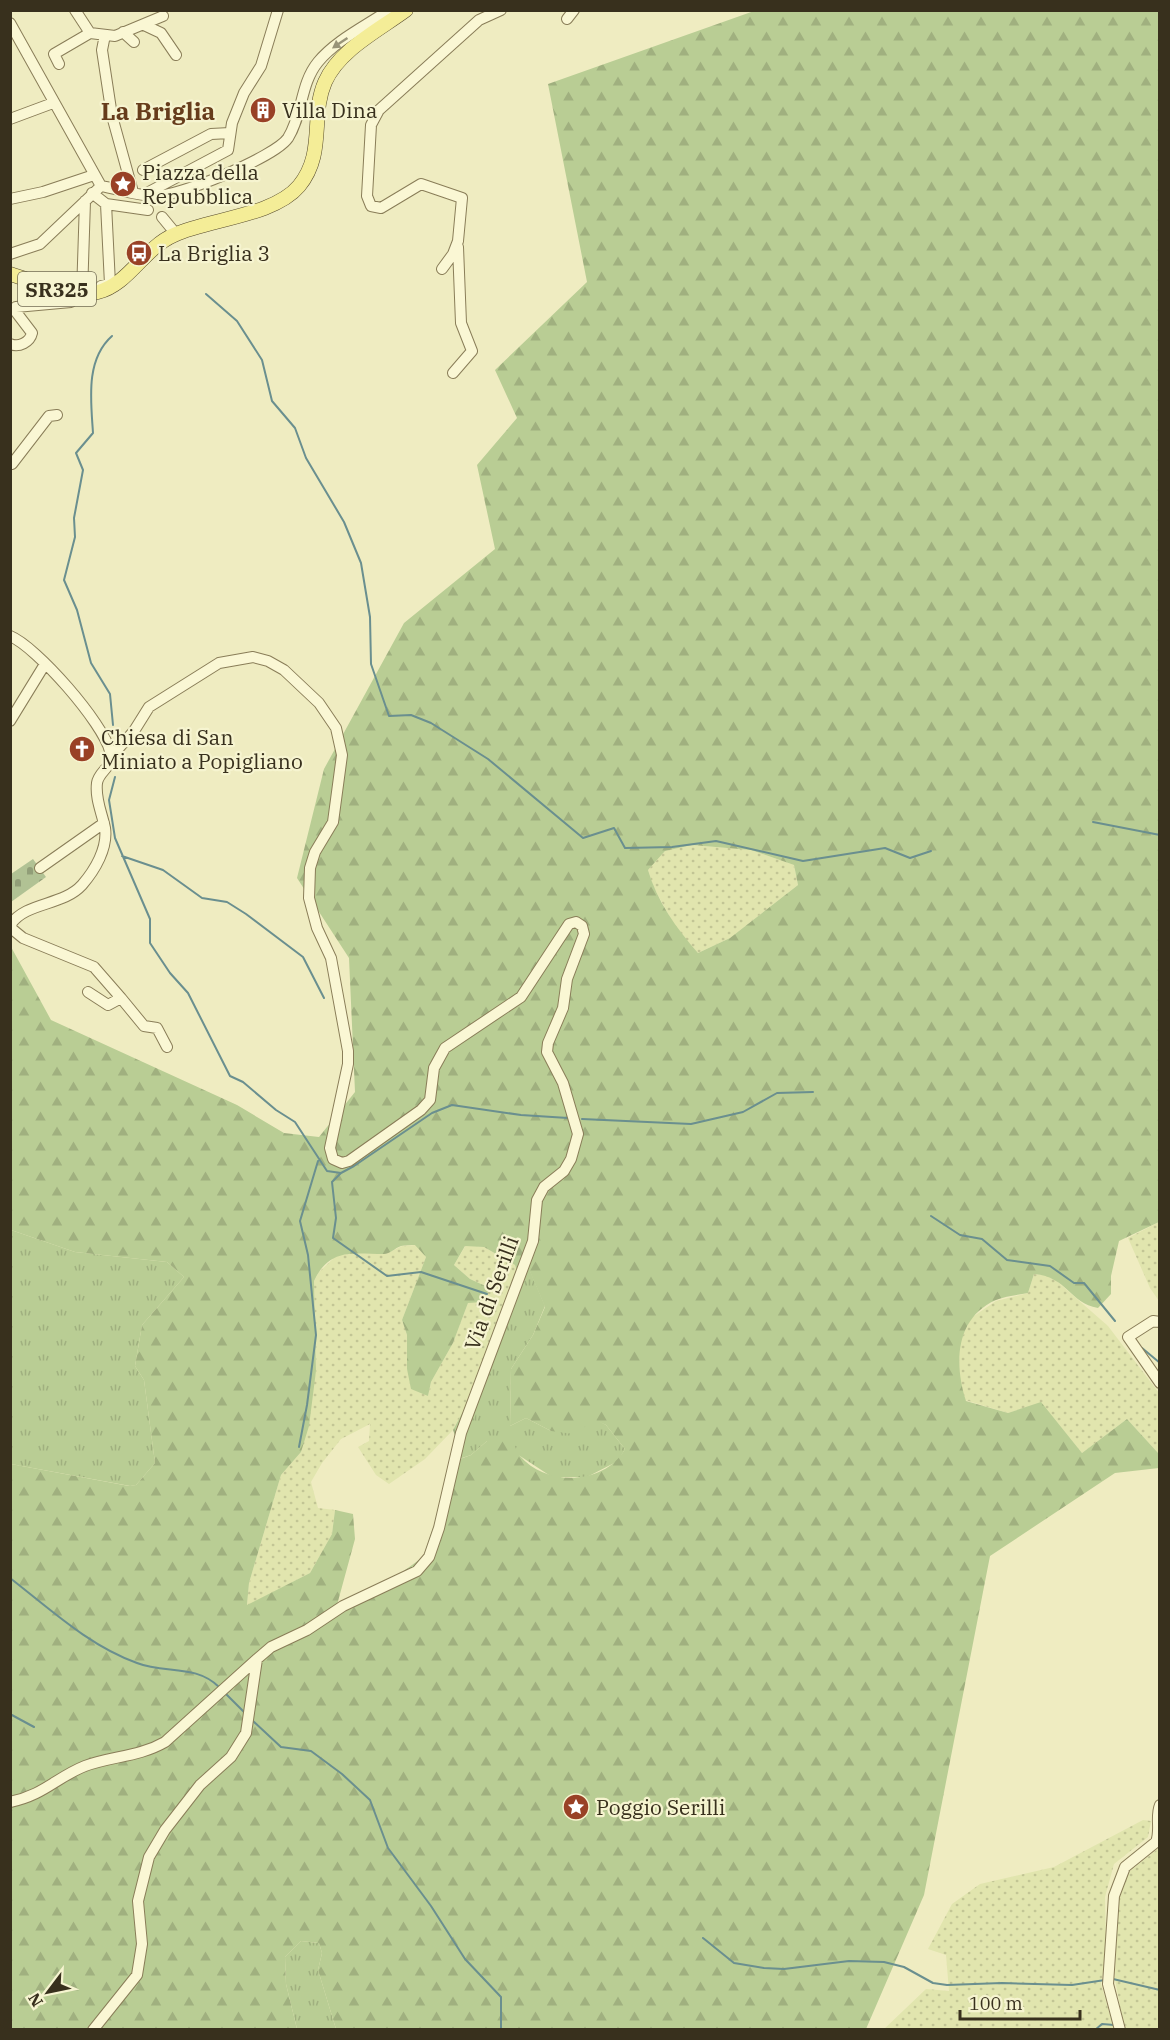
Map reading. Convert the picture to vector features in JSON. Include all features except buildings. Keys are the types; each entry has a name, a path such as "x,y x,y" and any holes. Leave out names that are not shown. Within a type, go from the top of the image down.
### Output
{"main road":[{"name":"SR325","path":"10,274 77,293 107,289 150,250 176,234 272,205 293,192 313,161 325,81 351,50 406,10"}],"street":[{"path":"75,10 98,34 112,116 128,177 146,194"},
{"path":"146,194 228,150 230,133 244,93 261,66 278,10"},
{"path":"10,254 40,244 97,196 170,194 265,157 280,147 292,129 308,76 320,59 389,10"},
{"path":"453,373 472,351 461,323 458,241 462,198 421,184 376,209 371,206 367,196 371,125 379,110 479,20 501,10"},
{"path":"59,64 54,54 98,34 115,36 121,28 146,26 163,16"},
{"path":"10,23 92,173 97,196 107,289"},
{"path":"146,26 161,33 176,56"},
{"path":"121,28 134,42"},
{"path":"10,119 53,103"},
{"path":"143,170 211,134 230,133"},
{"path":"10,199 43,192 92,173"},
{"path":"97,196 148,210"},
{"path":"10,298 21,305 71,302 77,293 97,196"},
{"path":"162,217 171,225 176,234"},
{"path":"442,269 453,254 458,241"},
{"path":"10,344 19,346 31,337 31,329 15,310 21,305"},
{"path":"11,462 49,416 57,415"},
{"path":"10,636 23,642 45,664 92,719 111,753 109,767 98,782 98,803 104,823 104,847 82,885 62,898 21,915 11,924 12,929 23,938 94,967 144,1026 157,1028 167,1047"},
{"name":"Via di Serilli","path":"111,753 117,750 134,731 149,707 219,663 253,657 284,670 319,703 336,728 342,755 339,790 333,822 315,852 310,868 309,898 317,928 331,958 348,1051 348,1064 330,1148 333,1159 337,1161 349,1161 411,1120 430,1100 434,1068 445,1048 521,997 535,979 565,927 576,922 582,926 584,934 567,979 563,1008 548,1043 547,1052 563,1083 578,1134 571,1159 564,1171 544,1187 537,1200 533,1241 525,1268 461,1433 439,1528 429,1557 417,1571 343,1606 307,1630 271,1647 257,1659"},
{"path":"10,721 45,664"},
{"path":"40,868 104,823"},
{"path":"88,992 108,1005 121,998"},
{"path":"1160,1322 1154,1321 1128,1337 1160,1383"},
{"path":"10,1802 46,1790 87,1766 150,1750 165,1742 257,1659"},
{"path":"93,2030 137,1975 142,1944 138,1901 149,1857 165,1830 200,1785 231,1757 246,1733 257,1659"},
{"path":"1120,2030 1108,1984 1114,1896 1125,1867 1156,1842 1158,1837 1156,1816 1160,1805"}],"green space":[{"path":"754,11 1159,11 1159,1222 1119,1241 1111,1276 1111,1294 1098,1308 1081,1301 1054,1280 1034,1274 1028,1293 996,1300 982,1308 972,1318 965,1330 959,1358 966,1401 1008,1413 1041,1402 1082,1453 1127,1419 1159,1454 1159,1468 1115,1473 990,1556 924,1895 866,2029 336,2029 318,1970 322,1953 319,1943 301,1941 285,1957 286,1984 297,2029 11,2029 11,1464 129,1486 136,1485 155,1463 144,1380 135,1366 142,1325 184,1277 167,1262 75,1252 11,1230 10,945 51,1020 237,1105 284,1133 319,1137 355,1092 349,958 297,878 324,769 404,623 495,549 477,465 517,418 495,370 587,282 548,84","holes":["692,845 751,850 794,865 798,885 730,938 698,953 668,914 648,870 665,851","415,1245 426,1257 402,1320 407,1335 407,1369 411,1389 428,1396 431,1382 453,1343 468,1303 483,1302 490,1288 470,1279 454,1265 465,1246 484,1247 515,1265 518,1274 467,1404 453,1430 457,1441 423,1557 401,1573 337,1605 355,1539 353,1514 335,1510 332,1534 310,1573 247,1605 249,1583 281,1475 301,1452 309,1426 316,1371 314,1281 327,1262 335,1258 352,1254 386,1254 401,1246","528,1267 545,1307 533,1335 511,1369 510,1426 526,1418 551,1431 574,1434 595,1420 606,1425 625,1449 616,1461 604,1470 575,1478 559,1477 531,1466 520,1456 511,1435 487,1441 471,1455 460,1459"]},
{"path":"692,845 751,850 794,865 798,885 730,938 698,953 677,930 653,886 648,870 665,851"},
{"path":"33,859 46,877 11,902 11,874"},
{"path":"1159,1222 1159,1301 1150,1288 1128,1238"},
{"path":"11,1230 75,1252 167,1262 184,1277 142,1325 135,1366 144,1380 155,1463 136,1485 130,1486 11,1464"},
{"path":"416,1245 426,1257 402,1320 407,1335 407,1369 428,1396 431,1382 453,1343 468,1303 490,1288 470,1279 454,1265 466,1245 484,1247 515,1265 518,1274 467,1404 453,1430 425,1459 389,1484 376,1475 358,1447 369,1441 370,1424 341,1439 322,1463 311,1482 318,1508 335,1510 332,1534 310,1573 247,1606 249,1583 281,1475 301,1452 316,1371 314,1281 319,1272 337,1255 369,1252 386,1254 402,1246"},
{"path":"528,1266 545,1306 533,1335 511,1369 510,1426 526,1418 551,1431 595,1419 606,1425 625,1449 618,1461 587,1477 552,1477 520,1456 487,1441 471,1455 459,1459"},
{"path":"1034,1274 1051,1276 1108,1326 1159,1393 1159,1454 1127,1419 1082,1453 1041,1403 1008,1413 965,1400 958,1376 958,1346 971,1318 996,1301 1028,1293"},
{"path":"1143,1820 1151,1821 1148,1837 1114,1864 1105,1897 1106,1952 1101,1984 1114,2029 883,2030 926,1989 949,1991 946,1955 928,1949 952,1904 980,1884 1054,1867"},
{"path":"1159,1848 1159,2029 1124,2029 1115,1979 1120,1887 1130,1871"},
{"path":"301,1941 319,1943 322,1953 318,1970 336,2029 297,2029 286,1984 285,1957"}],"waterway":[{"path":"206,294 237,321 262,360 272,401 295,428 306,458 344,522 361,563 370,617 371,664 389,716 411,715 431,723 488,759 583,838 614,828 625,848 672,847 716,841 803,861 885,848 910,858 931,851"},
{"path":"112,336 103,346 94,369 91,395 93,433 76,453 83,470 74,518 75,537 64,580 77,610 91,663 110,694 113,725"},
{"path":"115,777 109,800 115,838 150,919 150,943 170,973 188,993 230,1076 243,1082 276,1110 295,1122 327,1171 341,1173 432,1113 452,1105 521,1115 568,1118"},
{"path":"1093,822 1160,835"},
{"path":"122,856 163,870 202,898 227,902 246,914 303,957 324,998"},
{"path":"582,1119 691,1124 743,1112 777,1093 813,1092"},
{"path":"299,1447 316,1335 308,1255 300,1221 318,1161"},
{"path":"341,1173 332,1182 336,1218 333,1238 387,1276 421,1272 487,1294"},
{"path":"931,1216 960,1235 982,1239 1007,1260 1050,1266 1074,1283 1084,1283 1115,1321"},
{"path":"1142,1348 1160,1363"},
{"path":"10,1578 70,1626 119,1656 148,1666 200,1675 219,1687"},
{"path":"225,1693 244,1712"},
{"path":"10,1714 34,1727"},
{"path":"253,1721 281,1747 311,1751 342,1774 370,1800 388,1848 431,1906 465,1959 501,1997 501,2030"},
{"path":"703,1938 734,1963 764,1968 784,1969 849,1961 884,1962 904,1967 933,1983 947,1985 1002,1983 1072,1985 1105,1980"},
{"path":"1113,1979 1160,1990"},
{"path":"1095,2030 1102,2024 1114,2025"}],"place":[{"name":"Villa Dina","path":"263,110"},
{"name":"Piazza della Repubblica","path":"123,184"},
{"name":"La Briglia 3","path":"139,253"},
{"name":"Chiesa di San Miniato a Popigliano","path":"82,749"},
{"name":"Poggio Serilli","path":"576,1807"}],"district":[{"name":"La Briglia","path":"158,111"}]}
